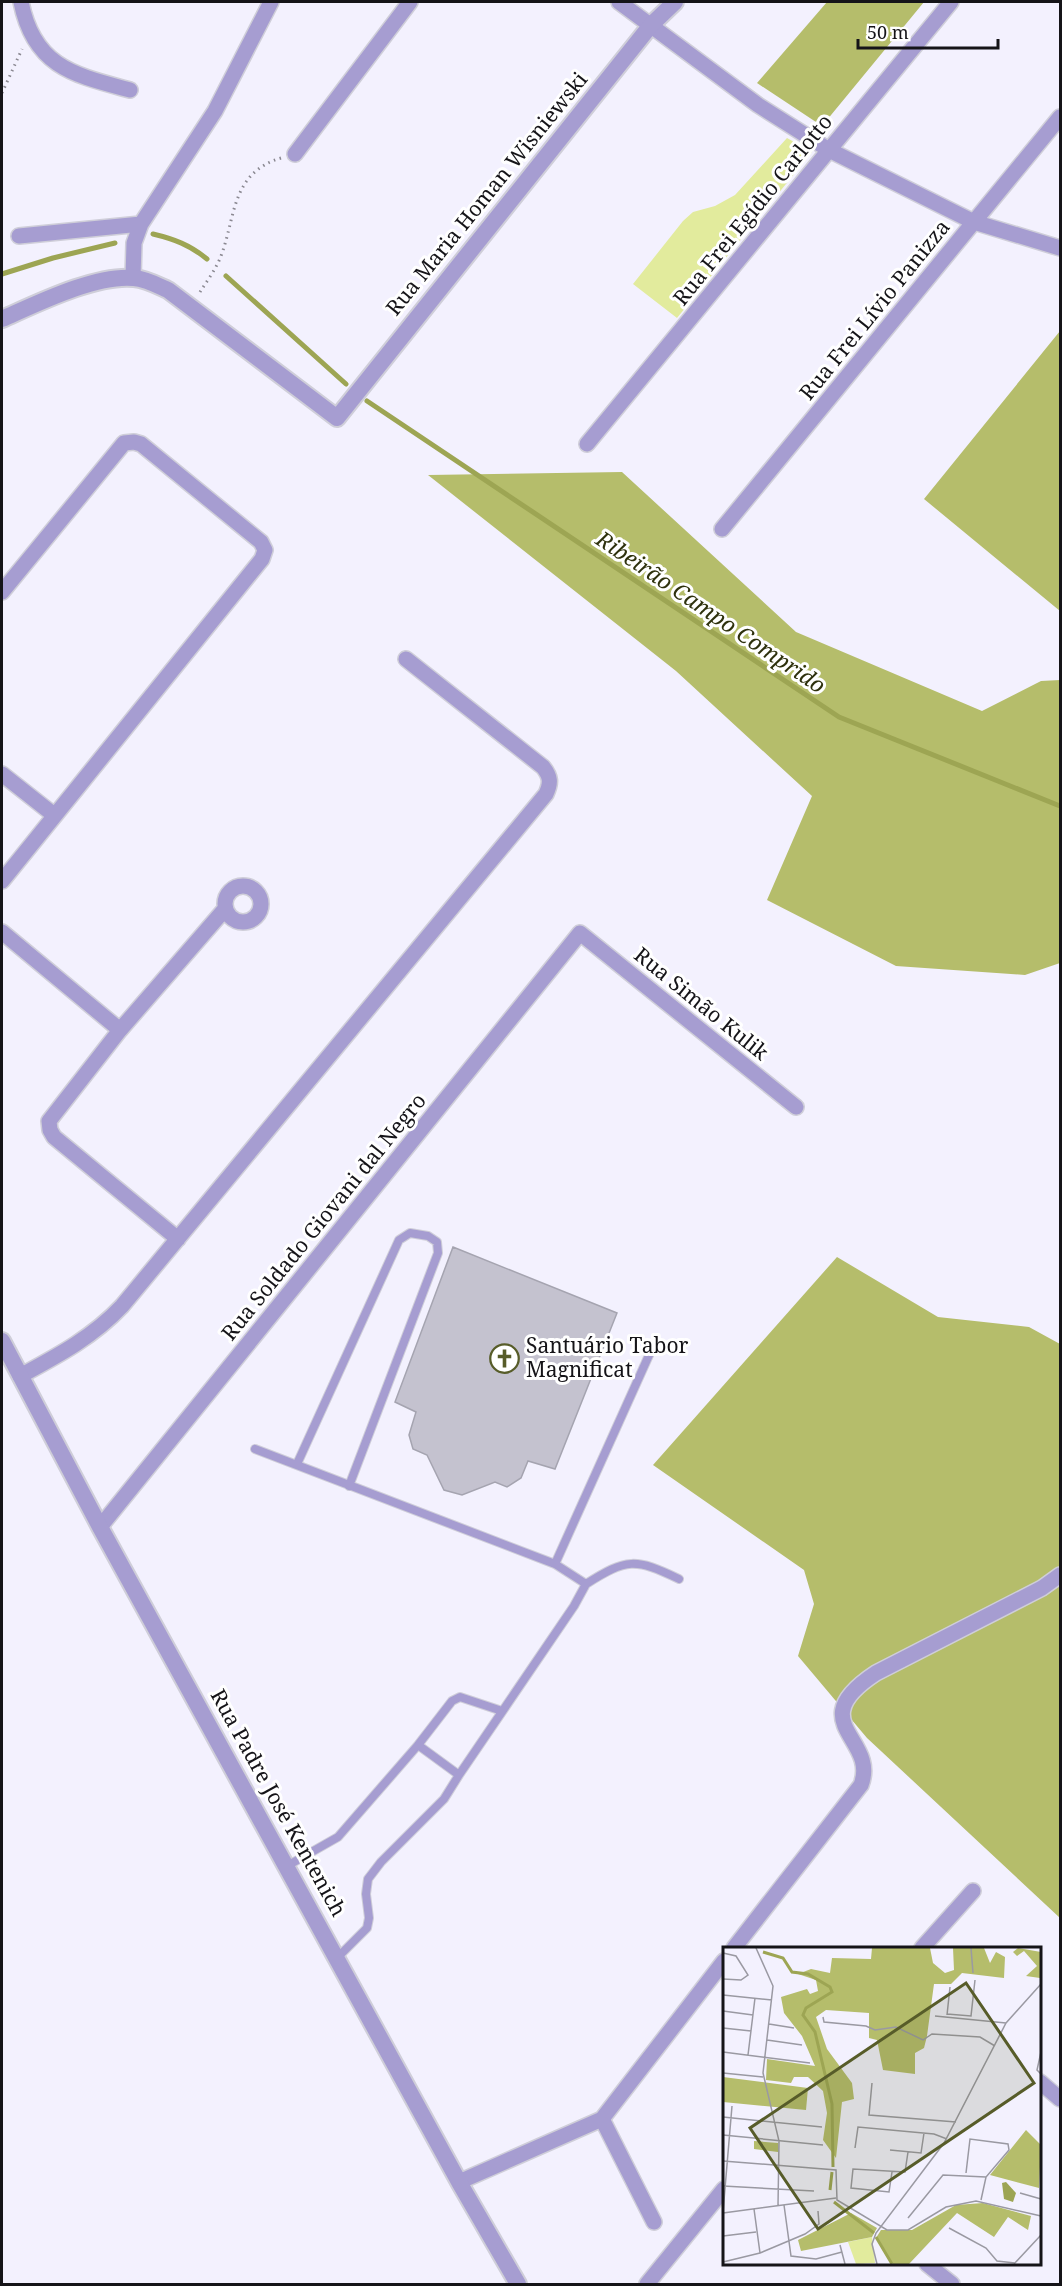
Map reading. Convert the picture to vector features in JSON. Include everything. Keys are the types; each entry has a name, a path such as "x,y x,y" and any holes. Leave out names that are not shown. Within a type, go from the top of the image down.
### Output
{"street":[{"path":"21,2 30,31 39,46 56,62 81,77 130,90"},
{"path":"133,278 135,243 141,224 215,111 271,2"},
{"path":"295,154 410,2"},
{"path":"619,2 758,105 829,150 974,222 1060,248"},
{"name":"Rua Maria Homan Wisniewski","path":"190,307 337,418 651,25 675,2"},
{"name":"Rua Frei Egídio Carlotto","path":"587,444 951,2"},
{"name":"Rua Frei Lívio Panizza","path":"722,529 1060,117"},
{"path":"19,236 141,224"},
{"path":"2,319 73,290 93,284 133,278 160,286 190,307"},
{"path":"2,592 124,443 134,441 141,444 261,542 265,550 262,559 2,881"},
{"path":"20,1377 86,1338 106,1322 178,1239 539,803 550,785 549,775 543,767 406,660"},
{"path":"2,774 54,815"},
{"path":"178,1239 54,1137 50,1130 49,1120 120,1029 225,909"},
{"path":"2,932 120,1029"},
{"name":"Rua Simão Kulik","path":"580,933 796,1107"},
{"name":"Rua Soldado Giovani dal Negro","path":"100,1527 580,933"},
{"name":"Rua Padre José Kentenich","path":"2,1341 100,1527 459,2182 518,2284"},
{"path":"735,1947 861,1785 865,1775 865,1765 842,1719 845,1702 857,1685 876,1673 1042,1588 1060,1575"},
{"path":"923,1947 973,1891"},
{"path":"459,2182 602,2119 723,1962"},
{"path":"1041,2083 1060,2099"},
{"path":"602,2119 654,2222"},
{"path":"647,2284 723,2190"},
{"path":"928,2265 952,2284"}],"lane":[{"path":"297,1464 399,1240 410,1233 429,1236 437,1242 438,1253 349,1486"},
{"path":"555,1564 650,1353"},
{"path":"255,1449 555,1564 586,1584"},
{"path":"337,1958 367,1928 368,1880 381,1862 444,1799 574,1606 586,1584 613,1567 629,1564 652,1566 679,1579"},
{"path":"287,1866 338,1837 418,1745 452,1701 460,1697 502,1711"},
{"path":"418,1745 459,1775"}],"path":[{"path":"2,93 30,31"},
{"path":"190,307 221,256 230,218 246,183 258,169 271,161 295,154"}],"green space":[{"path":"827,2 924,2 822,126 757,83"},
{"path":"787,138 812,152 677,318 633,284 683,221 693,212 715,206 735,195"},
{"path":"1060,331 1060,611 924,499"},
{"path":"622,472 796,632 982,711 1041,681 1060,680 1060,963 1025,975 896,966 767,900 812,796 676,671 428,475"},
{"path":"837,1257 938,1317 1029,1327 1060,1344 1060,1918 867,1738 798,1656 814,1604 804,1570 653,1465"}],"building":[{"name":"Santuário Tabor Magnificat","path":"453,1247 617,1313 555,1469 528,1461 521,1478 507,1487 495,1482 462,1495 444,1490 427,1455 413,1449 409,1435 416,1412 395,1402"}],"waterway":[{"name":"Ribeirão Campo Comprido","path":"153,234 182,243 207,259"},
{"name":"Ribeirão Campo Comprido","path":"2,274 53,258 115,243"},
{"name":"Ribeirão Campo Comprido","path":"226,276 346,384"},
{"name":"Ribeirão Campo Comprido","path":"367,401 839,717 1060,806"}],"place":[{"name":"Santuário Tabor Magnificat","path":"505,1358"}]}
